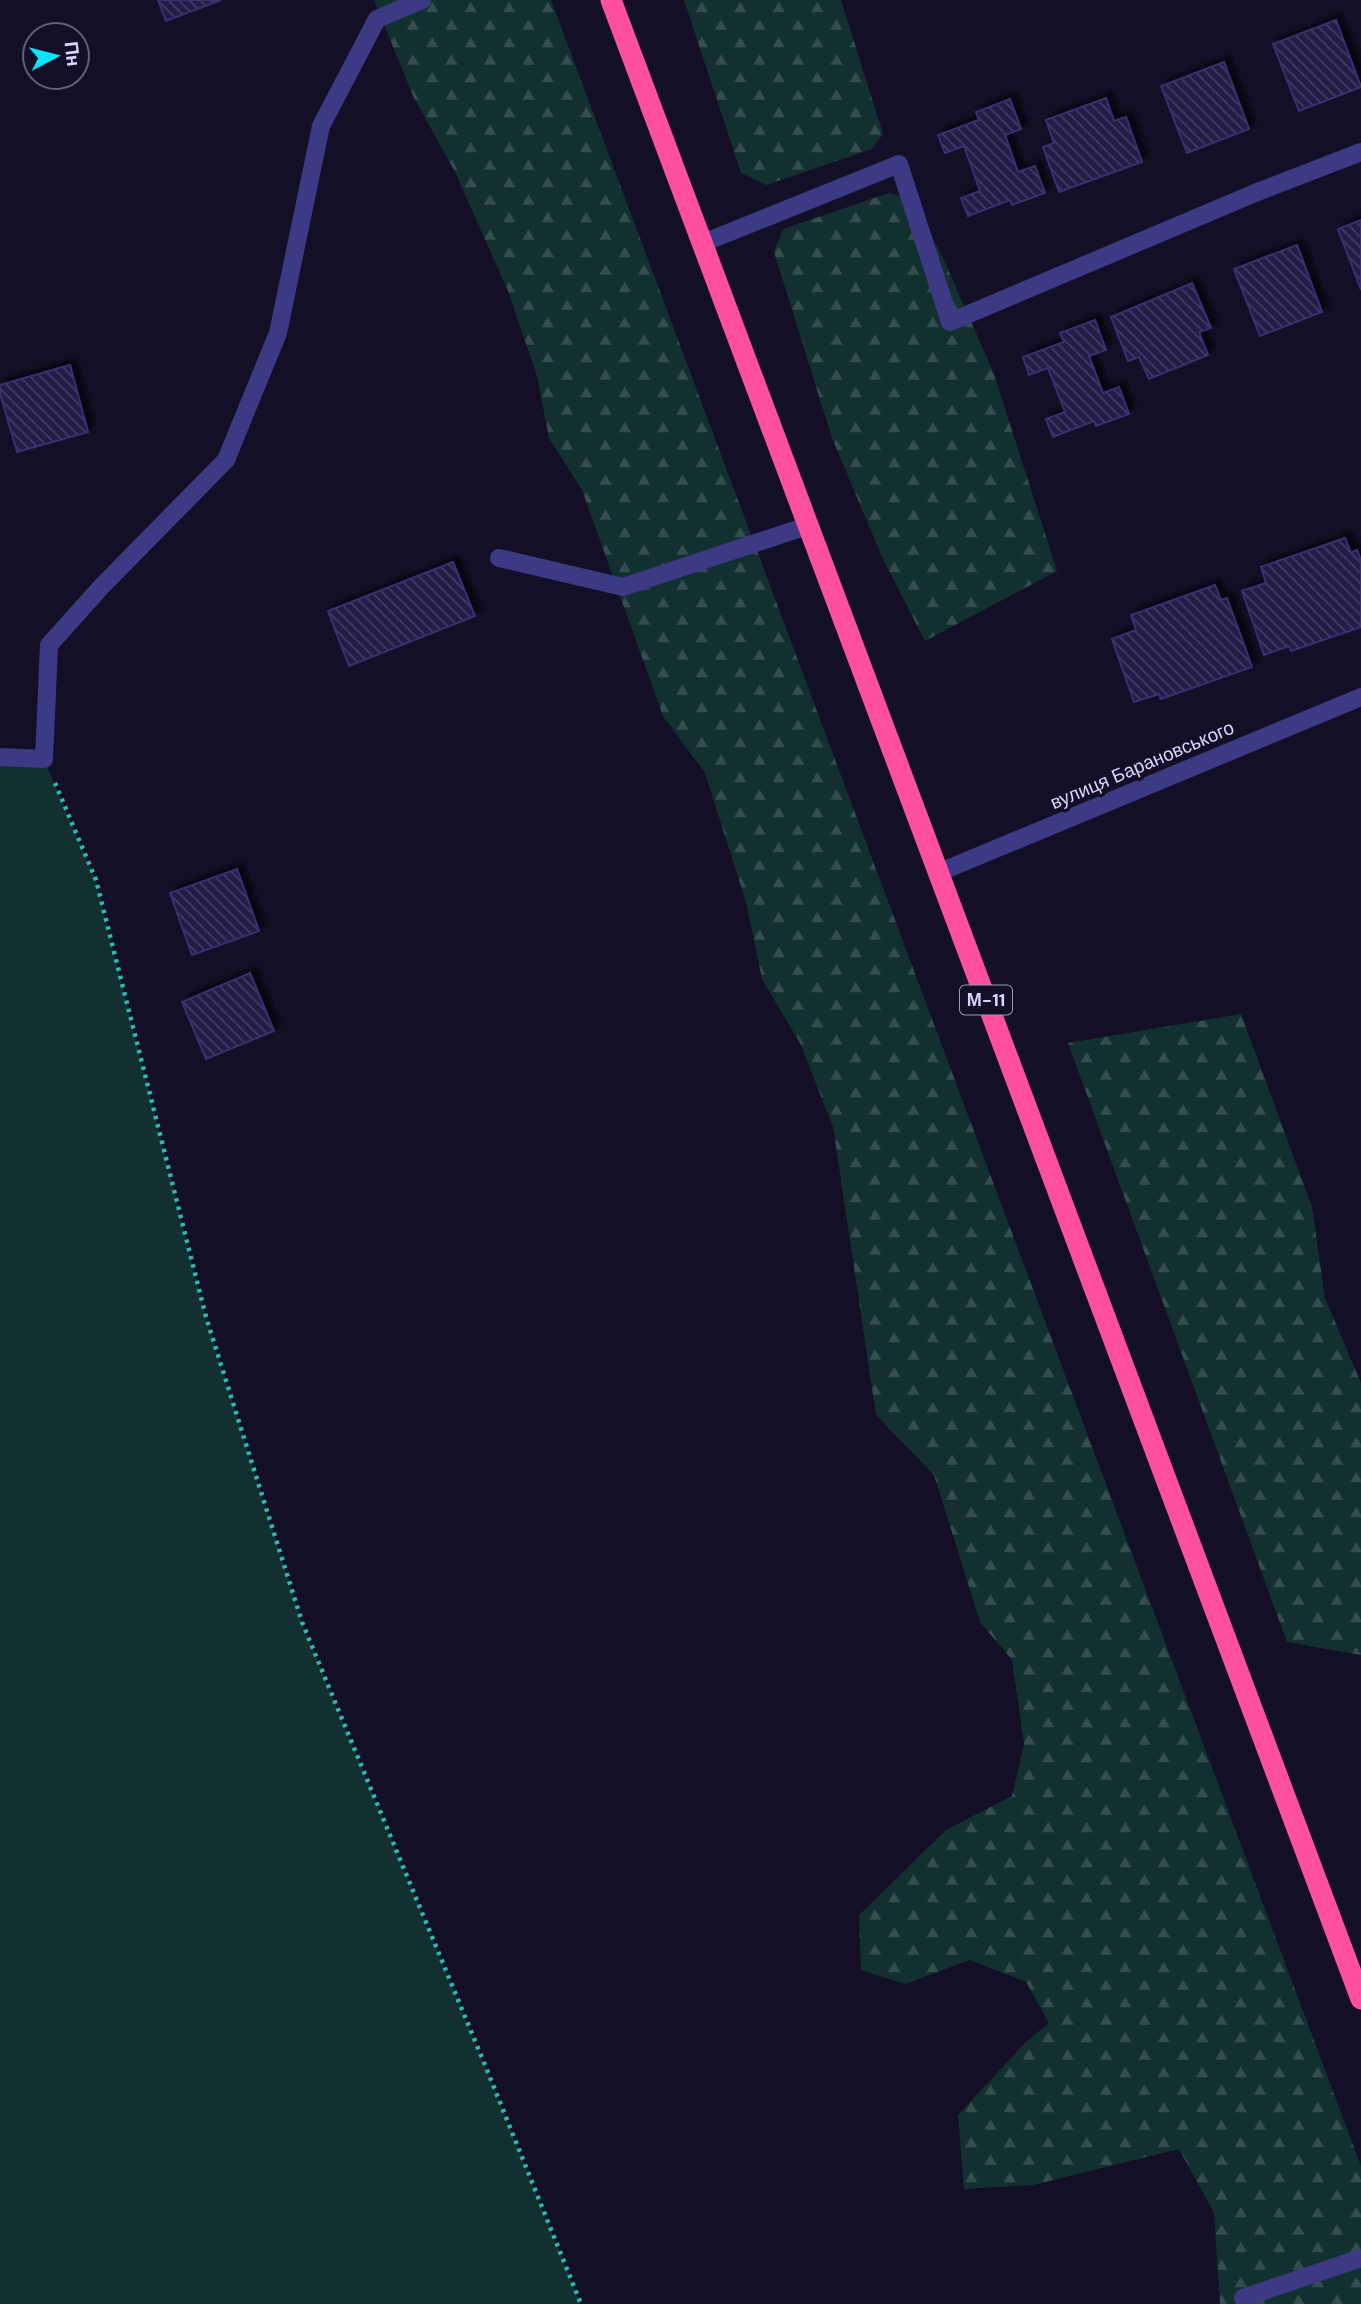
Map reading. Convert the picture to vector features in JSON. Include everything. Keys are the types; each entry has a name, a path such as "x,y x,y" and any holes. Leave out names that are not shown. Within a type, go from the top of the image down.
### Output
{"highway":[{"name":"М-11","path":"611,0 1361,1999"}],"street":[{"path":"0,757 44,759 50,645 102,586 226,460 278,333 321,126 377,19 422,0"},
{"path":"703,243 899,164 950,322 1255,193 1361,152"},
{"path":"499,558 623,587 807,526"},
{"name":"вулиця Барановського","path":"940,872 1361,697"},
{"path":"1243,2298 1361,2258"}],"path":[{"path":"44,759 96,880 206,1317 302,1622 581,2304"}],"green space":[{"path":"374,0 551,0 1361,2166 1361,2304 1220,2304 1214,2213 1179,2149 1033,2185 964,2189 958,2115 1026,2042 1049,2023 1026,1982 970,1960 905,1984 861,1970 859,1915 946,1830 1012,1796 1024,1744 1012,1660 980,1622 934,1475 876,1415 833,1127 800,1043 762,979 746,902 705,773 663,716 582,490 549,438 537,376 508,291 455,172 413,96"},
{"path":"684,0 841,0 883,134 872,149 766,185 741,173"},
{"path":"889,193 911,198 943,258 994,374 1057,571 925,641 883,559 832,438 774,252 783,229"},
{"path":"0,757 44,759 96,880 206,1317 302,1622 581,2304 0,2304"},
{"path":"1241,1014 1312,1207 1325,1298 1361,1383 1361,1655 1287,1642 1068,1043"}],"building":[{"path":"158,0 221,0 166,21"},
{"path":"1336,20 1361,87 1299,111 1273,44"},
{"path":"1224,62 1249,129 1187,153 1161,86"},
{"path":"1106,98 1114,121 1126,117 1142,162 1059,192 1043,147 1054,143 1046,120"},
{"path":"1010,99 1021,129 1005,135 1018,172 1035,166 1045,193 1012,205 1010,200 968,216 961,198 980,191 964,146 945,153 938,135 979,120 976,112"},
{"path":"1361,220 1361,290 1338,229"},
{"path":"1297,245 1322,312 1260,336 1234,269"},
{"path":"1192,283 1211,328 1199,332 1208,355 1149,379 1139,357 1128,361 1111,317"},
{"path":"1095,320 1106,350 1089,356 1103,393 1119,387 1129,414 1096,426 1094,421 1053,437 1046,419 1065,412 1048,368 1029,375 1023,357 1064,342 1060,333"},
{"path":"70,365 88,432 17,452 0,385"},
{"path":"1345,538 1351,553 1357,550 1361,561 1361,627 1291,651 1289,646 1264,655 1242,591 1266,583 1261,567"},
{"path":"453,562 475,616 349,666 328,611"},
{"path":"1215,585 1221,600 1227,598 1252,667 1161,699 1159,694 1134,702 1112,639 1136,630 1131,615"},
{"path":"237,869 259,931 192,955 170,893"},
{"path":"250,973 274,1031 206,1059 182,1002"}]}
